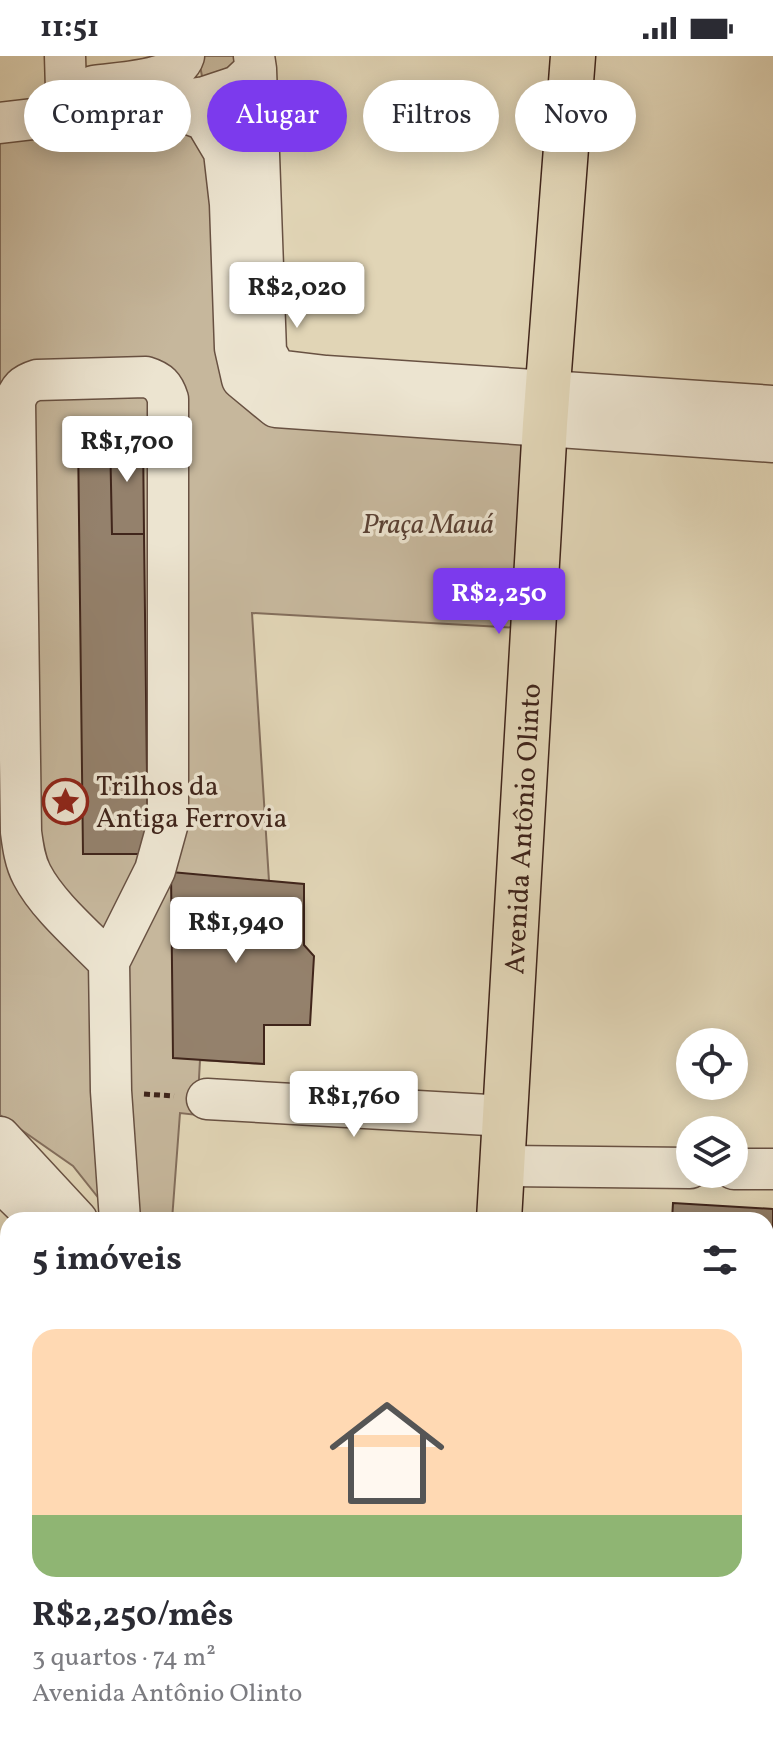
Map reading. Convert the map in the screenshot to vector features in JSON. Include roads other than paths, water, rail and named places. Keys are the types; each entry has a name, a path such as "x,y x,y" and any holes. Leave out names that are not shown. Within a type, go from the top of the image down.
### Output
{"main road":[{"name":"Avenida Antônio Olinto","path":"499,1212 546,407 573,56"}],"street":[{"path":"0,99 65,73 163,75 176,68 183,58 205,97"},
{"path":"255,62 266,352 276,370 773,442"},
{"path":"191,99 238,86 255,62"},
{"path":"191,115 205,120 224,152 230,204 235,348 242,379 276,407 773,406"},
{"path":"0,123 24,120"},
{"path":"109,962 46,895 33,876 24,854 21,832 15,402 18,391 26,383 37,380 146,377 157,380 165,388 168,399 168,823 155,870 109,962 111,1091 119,1212"},
{"path":"207,1099 506,1116"},
{"path":"0,1137 70,1212"},
{"path":"502,1166 676,1168"},
{"path":"748,1169 773,1169"},
{"path":"0,1181 32,1212"}],"place":[{"name":"Trilhos da Antiga Ferrovia","path":"65,801"}],"park label":[{"name":"Praça Mauá","path":"428,523"}]}
